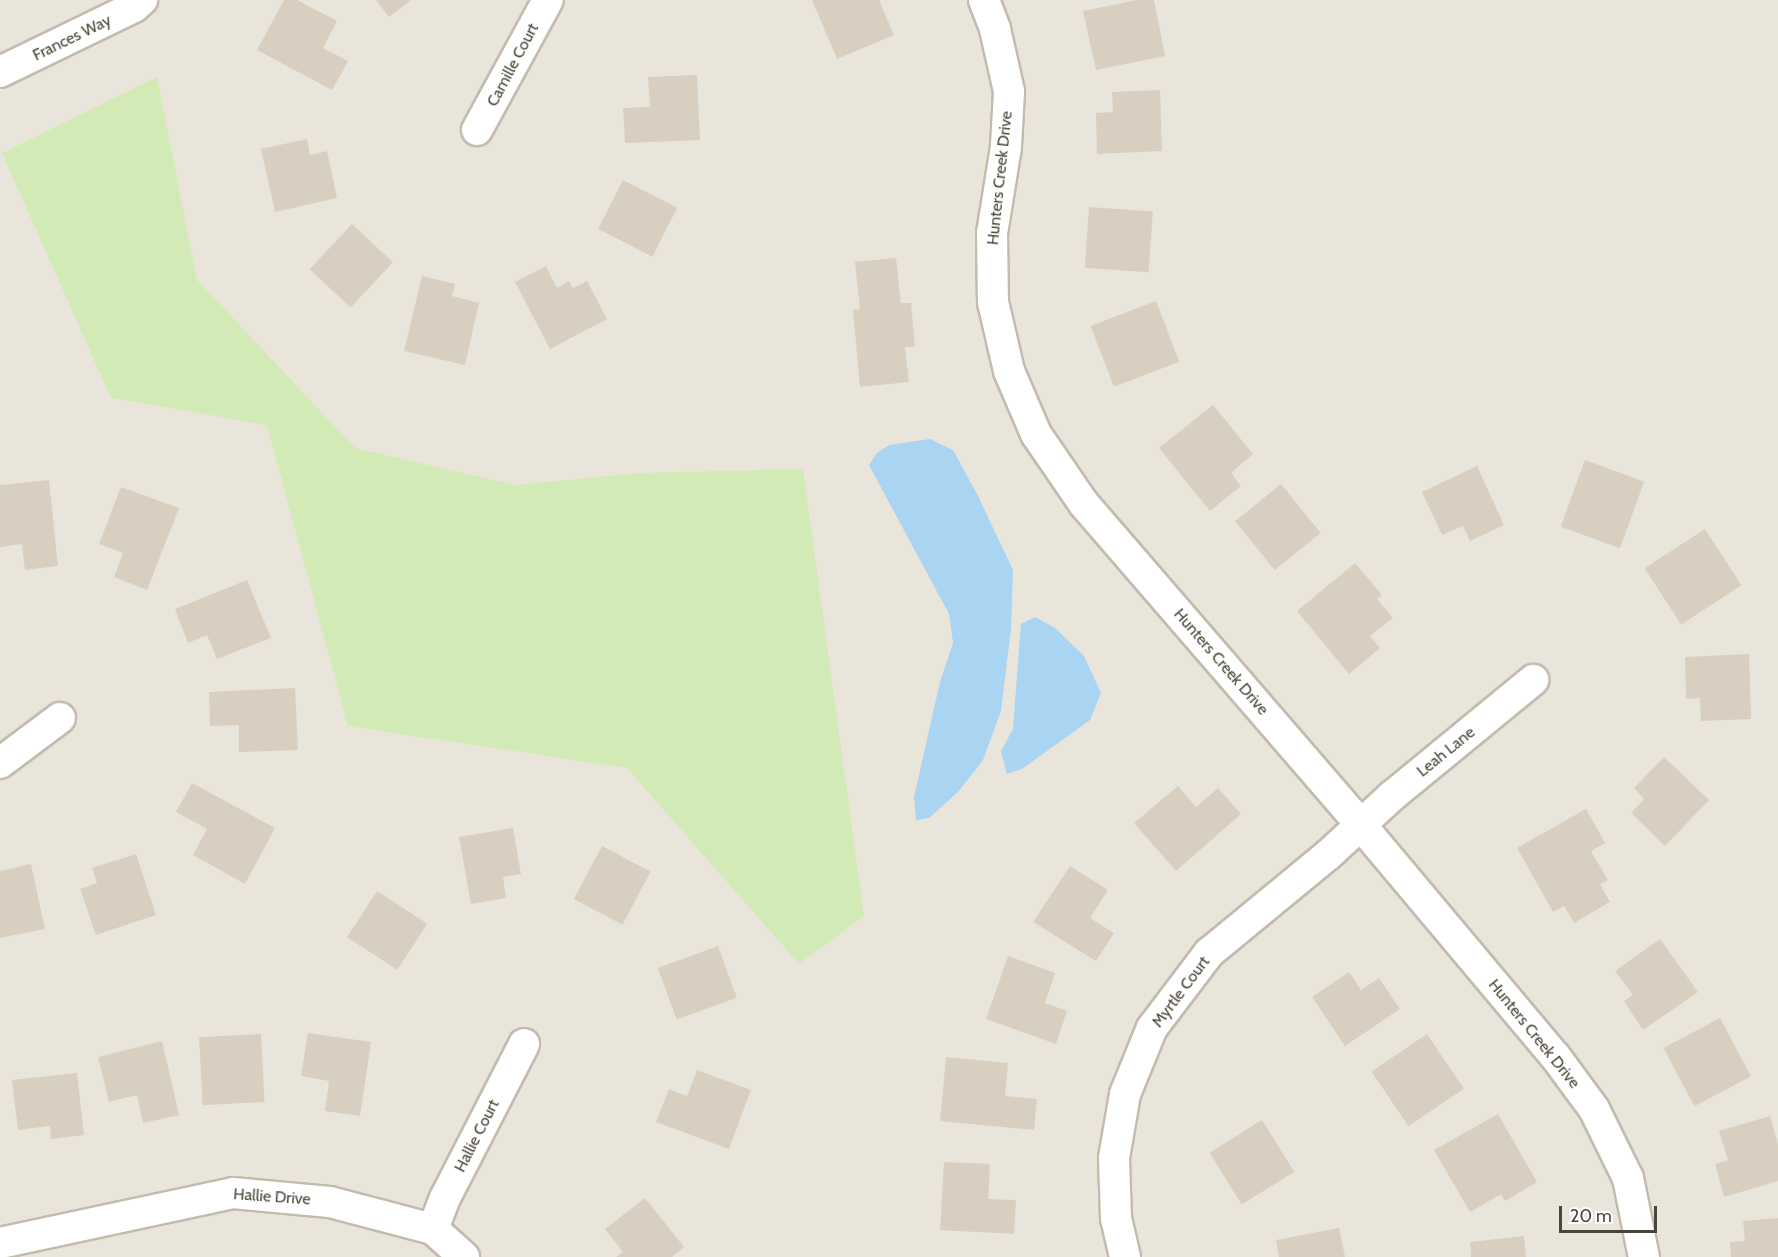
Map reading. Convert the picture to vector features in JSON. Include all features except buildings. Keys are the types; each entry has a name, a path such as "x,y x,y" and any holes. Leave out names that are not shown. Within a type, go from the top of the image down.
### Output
{"street":[{"name":"Frances Way","path":"0,72 134,8 142,0"},
{"name":"Camille Court","path":"477,130 548,0"},
{"name":"Hunters Creek Drive","path":"984,0 995,29 1009,91 1006,147 992,233 993,302 1009,371 1036,434 1084,504 1360,824 1555,1056 1594,1109 1628,1178 1644,1257"},
{"name":"Leah Lane","path":"1360,824 1533,680"},
{"path":"0,763 60,718"},
{"name":"Myrtle Court","path":"1125,1257 1116,1219 1114,1158 1125,1095 1152,1028 1209,953 1328,855 1360,824"},
{"name":"Hallie Court","path":"433,1229 445,1198 524,1044"},
{"name":"Hallie Drive","path":"0,1243 233,1192 330,1202 433,1229 464,1257"}],"shaded area":[{"path":"0,0 1778,0 1778,1257 0,1257"}],"green space":[{"path":"157,77 197,280 355,448 515,485 639,473 803,469 864,916 799,964 627,768 348,726 267,425 111,398 2,153"}],"water":[{"path":"930,439 953,450 1013,570 1011,629 1001,711 983,760 958,792 929,818 916,820 914,797 940,682 953,643 949,614 869,465 877,453 889,445"},
{"path":"1035,617 1055,628 1084,656 1101,693 1090,720 1022,769 1007,774 1001,751 1013,729 1021,624"}]}
